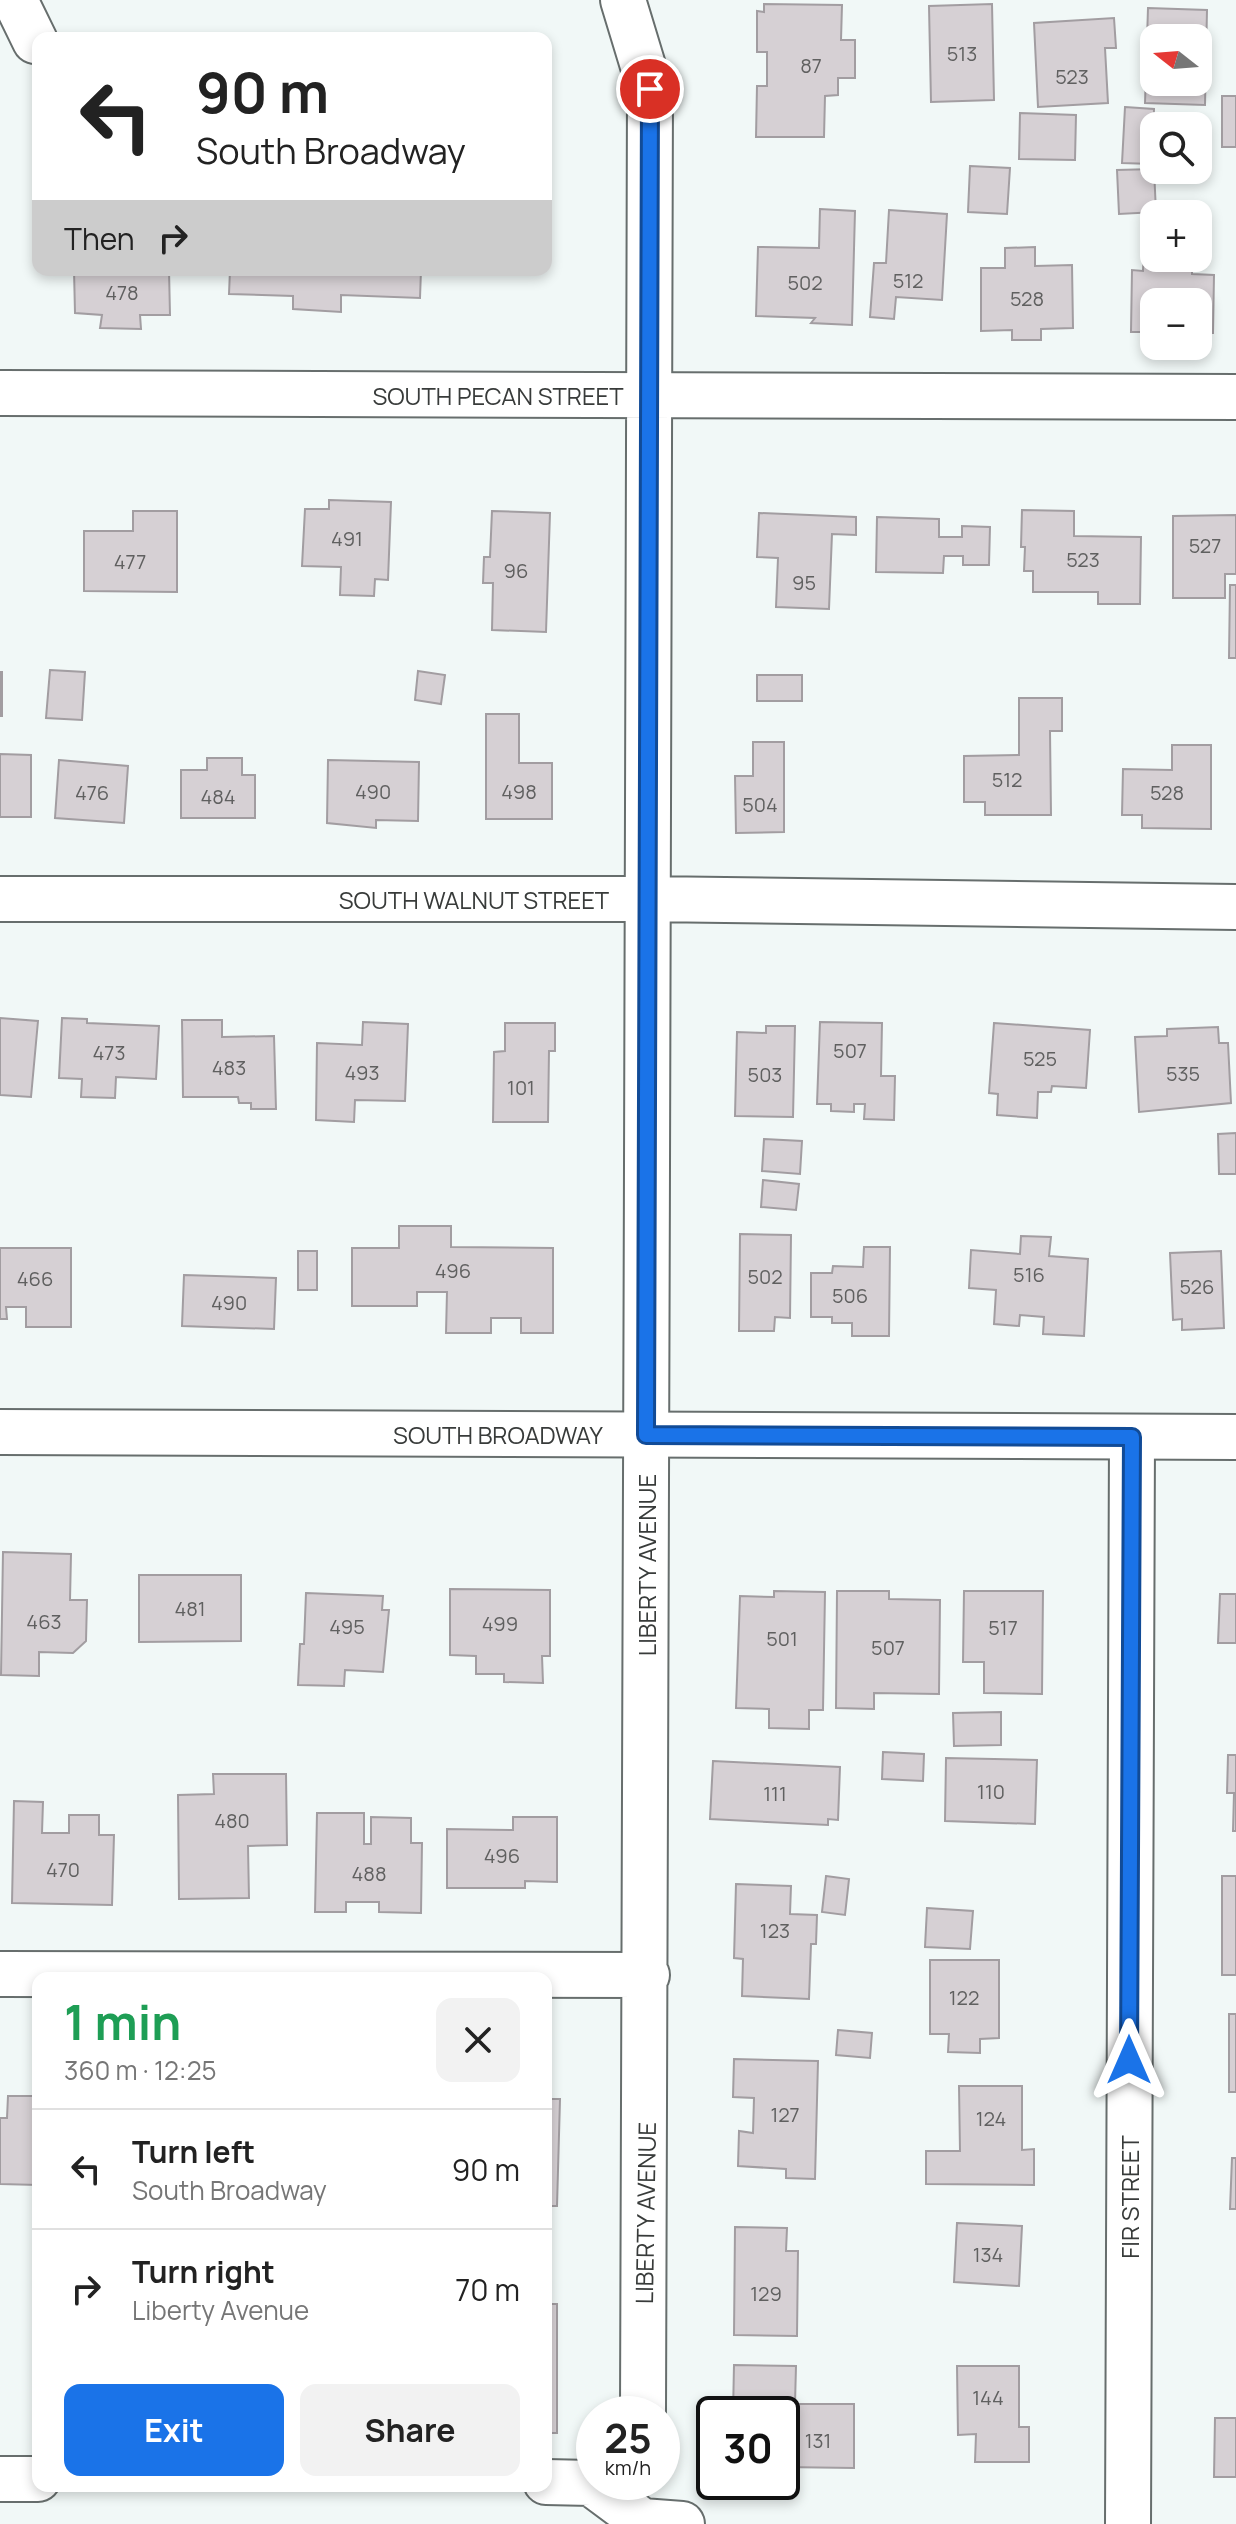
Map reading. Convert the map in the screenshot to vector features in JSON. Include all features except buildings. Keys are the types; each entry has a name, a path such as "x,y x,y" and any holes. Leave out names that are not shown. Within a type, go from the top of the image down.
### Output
{"street":[{"path":"15,0 32,35"},
{"name":"LIBERTY AVENUE","path":"623,0 650,89 647,1975 643,2396"},
{"name":"SOUTH PECAN STREET","path":"0,393 1236,397"},
{"name":"SOUTH WALNUT STREET","path":"0,899 648,899 1236,907"},
{"name":"SOUTH BROADWAY","path":"0,1432 1236,1437"},
{"name":"FIR STREET","path":"1128,2524 1132,1437"},
{"path":"0,1974 32,1974"},
{"path":"552,1975 647,1975"},
{"path":"0,2479 32,2479"},
{"path":"552,2482 591,2483 652,2513"}],"route":[{"path":"650,89 646,1435 1132,1437 1129,2060"}]}
